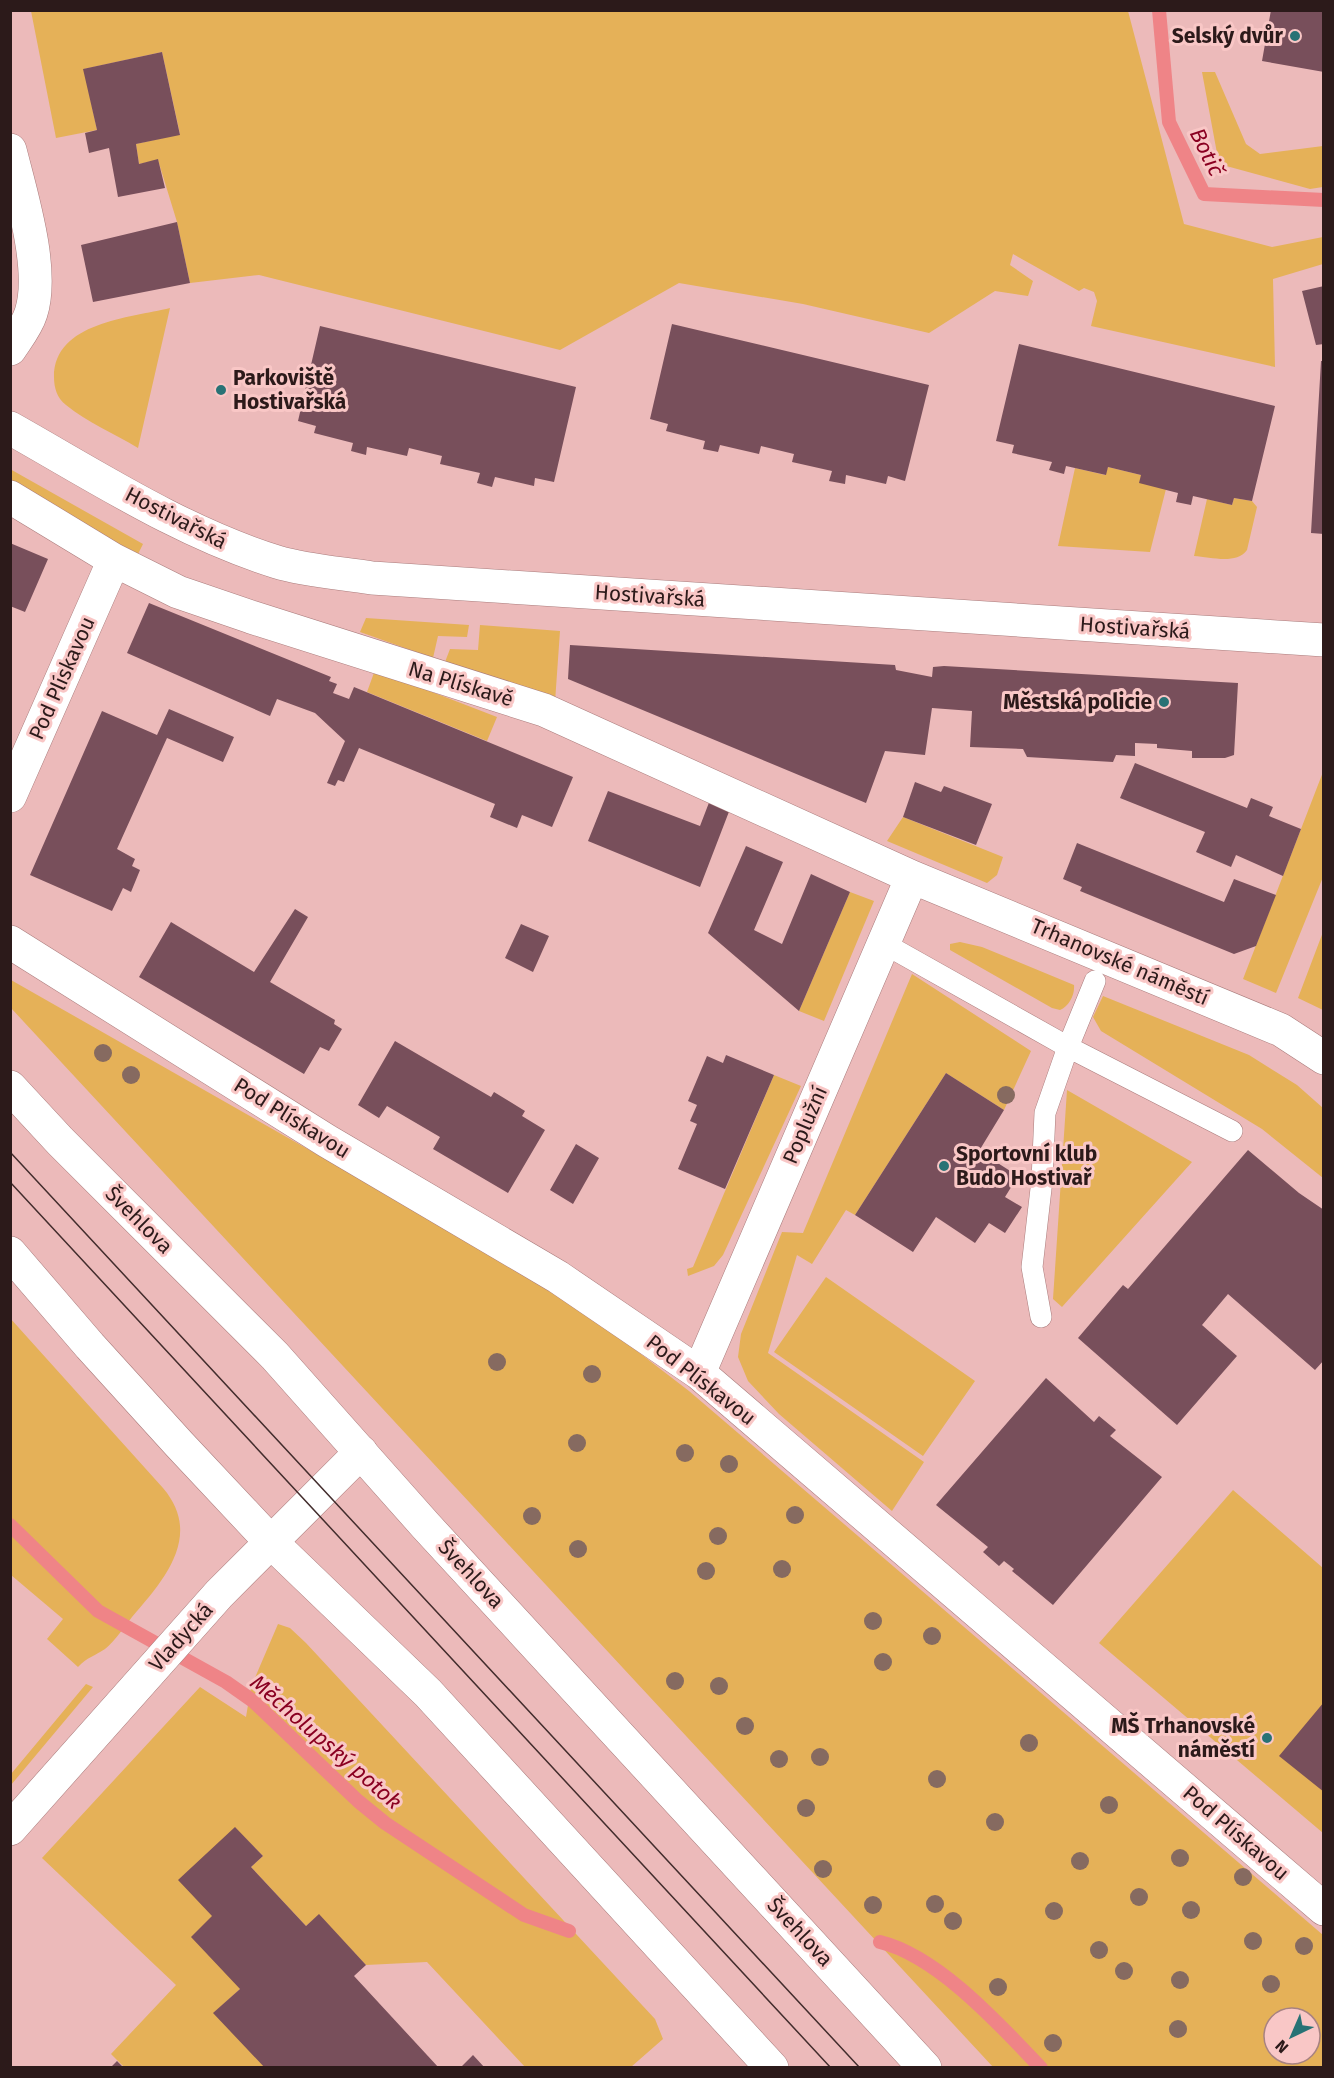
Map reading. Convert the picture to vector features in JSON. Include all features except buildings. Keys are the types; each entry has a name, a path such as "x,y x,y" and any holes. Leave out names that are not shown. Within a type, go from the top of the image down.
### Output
{"street":[{"path":"10,150 30,236 36,293 31,314 10,349"},
{"name":"Hostivařská","path":"10,428 185,526 231,546 280,562 323,571 372,578 1323,640"},
{"name":"Na Plískavě","path":"10,497 158,584 251,618 544,710 912,877"},
{"name":"Pod Plískavou","path":"10,796 114,560"},
{"name":"Poplužní","path":"699,1373 912,877"},
{"name":"Trhanovské náměstí","path":"912,877 1281,1030 1323,1058"},
{"name":"Pod Plískavou","path":"10,942 327,1141 558,1277 699,1373 1323,1909"},
{"name":"Švehlova","path":"10,1087 60,1141 275,1356 925,2067"},
{"path":"10,1253 90,1346 270,1540 428,1693 772,2067"},
{"name":"Vladycká","path":"10,1829 270,1540 361,1452"}],"lane":[{"path":"882,943 1068,1047 1232,1131"},
{"path":"1041,1317 1032,1266 1042,1180 1045,1113 1068,1047 1095,981"}],"shaded area":[{"path":"31,11 1128,11 1184,224 1272,247 1323,237 1323,264 1273,279 1275,367 1091,326 1097,301 1094,292 1084,288 1079,291 1013,254 1010,265 1033,281 1028,296 995,291 929,333 803,304 679,283 560,350 259,275 190,283 177,222 158,160 139,164 136,144 180,134 162,52 84,69 97,130 56,138"},
{"path":"1202,72 1215,72 1246,144 1260,154 1323,146 1323,187 1310,189 1219,164"},
{"path":"170,308 138,448 83,417 63,402 58,396 55,385 57,359 66,344 97,326"},
{"path":"1108,467 1141,475 1166,489 1150,552 1058,546 1075,468 1105,475"},
{"path":"10,469 143,544 136,558 11,483"},
{"path":"1234,498 1252,501 1257,507 1247,550 1242,555 1230,559 1194,556 1207,499 1232,505"},
{"path":"366,618 469,625 467,637 438,636 433,658 360,632"},
{"path":"480,625 560,631 555,702 445,662 450,649 478,650"},
{"path":"375,670 497,717 487,741 367,692"},
{"path":"1323,772 1323,877 1276,993 1243,979"},
{"path":"903,817 1003,857 997,875 987,883 887,841"},
{"path":"850,892 874,901 824,1021 799,1011"},
{"path":"1323,932 1323,1010 1298,998"},
{"path":"960,942 982,947 1074,985 1071,1000 1060,1010 1052,1008 950,950 950,944"},
{"path":"912,974 1031,1051 1004,1110 946,1073 855,1215 846,1210 812,1264 797,1255 768,1353 924,1462 892,1511 779,1414 748,1381 738,1357 741,1334 782,1232 803,1233"},
{"path":"11,980 564,1295 689,1391 1323,1935 1323,2067 993,2067 11,1008"},
{"path":"1103,996 1249,1055 1297,1085 1323,1108 1323,1178 1262,1129 1101,1031 1093,1017"},
{"path":"774,1075 801,1086 723,1255 714,1266 688,1276 687,1269 693,1267"},
{"path":"1067,1090 1192,1162 1062,1307 1053,1299"},
{"path":"826,1277 975,1381 923,1456 774,1352"},
{"path":"10,1318 163,1488 175,1505 180,1523 175,1556 167,1572 109,1646 78,1667 47,1639 63,1619 11,1575"},
{"name":"MŠ Trhanovské náměstí","path":"1233,1490 1323,1568 1323,1833 1099,1643"},
{"path":"278,1624 290,1628 306,1643 655,2019 663,2039 631,2067 525,2067 427,1962 366,1965 319,1915 306,1926 251,1867 263,1856 235,1828 212,1916 240,1989 214,2013 265,2067 124,2067 111,2054 176,1985 42,1858 200,1687 246,1717 251,1687"},
{"path":"86,1684 93,1687 11,1785 11,1774"}],"waterway":[{"name":"Botič","path":"1159,10 1169,122 1204,194 1324,200"},
{"name":"Měcholupský potok","path":"10,1525 98,1611 226,1682 253,1701 358,1801 385,1823 524,1915 569,1931"},
{"name":"Měcholupský potok","path":"880,1942 902,1950 946,1977 1007,2032 1041,2068"}],"tram line":[{"path":"10,1152 860,2068"},
{"path":"10,1182 831,2068"}],"place":[{"name":"Selský dvůr","path":"1295,36"},
{"name":"Parkoviště Hostivařská","path":"221,390"},
{"name":"Městská policie","path":"1164,702"},
{"name":"Sportovní klub Budo Hostivař","path":"944,1166"},
{"name":"MŠ Trhanovské náměstí","path":"1267,1738"}]}
